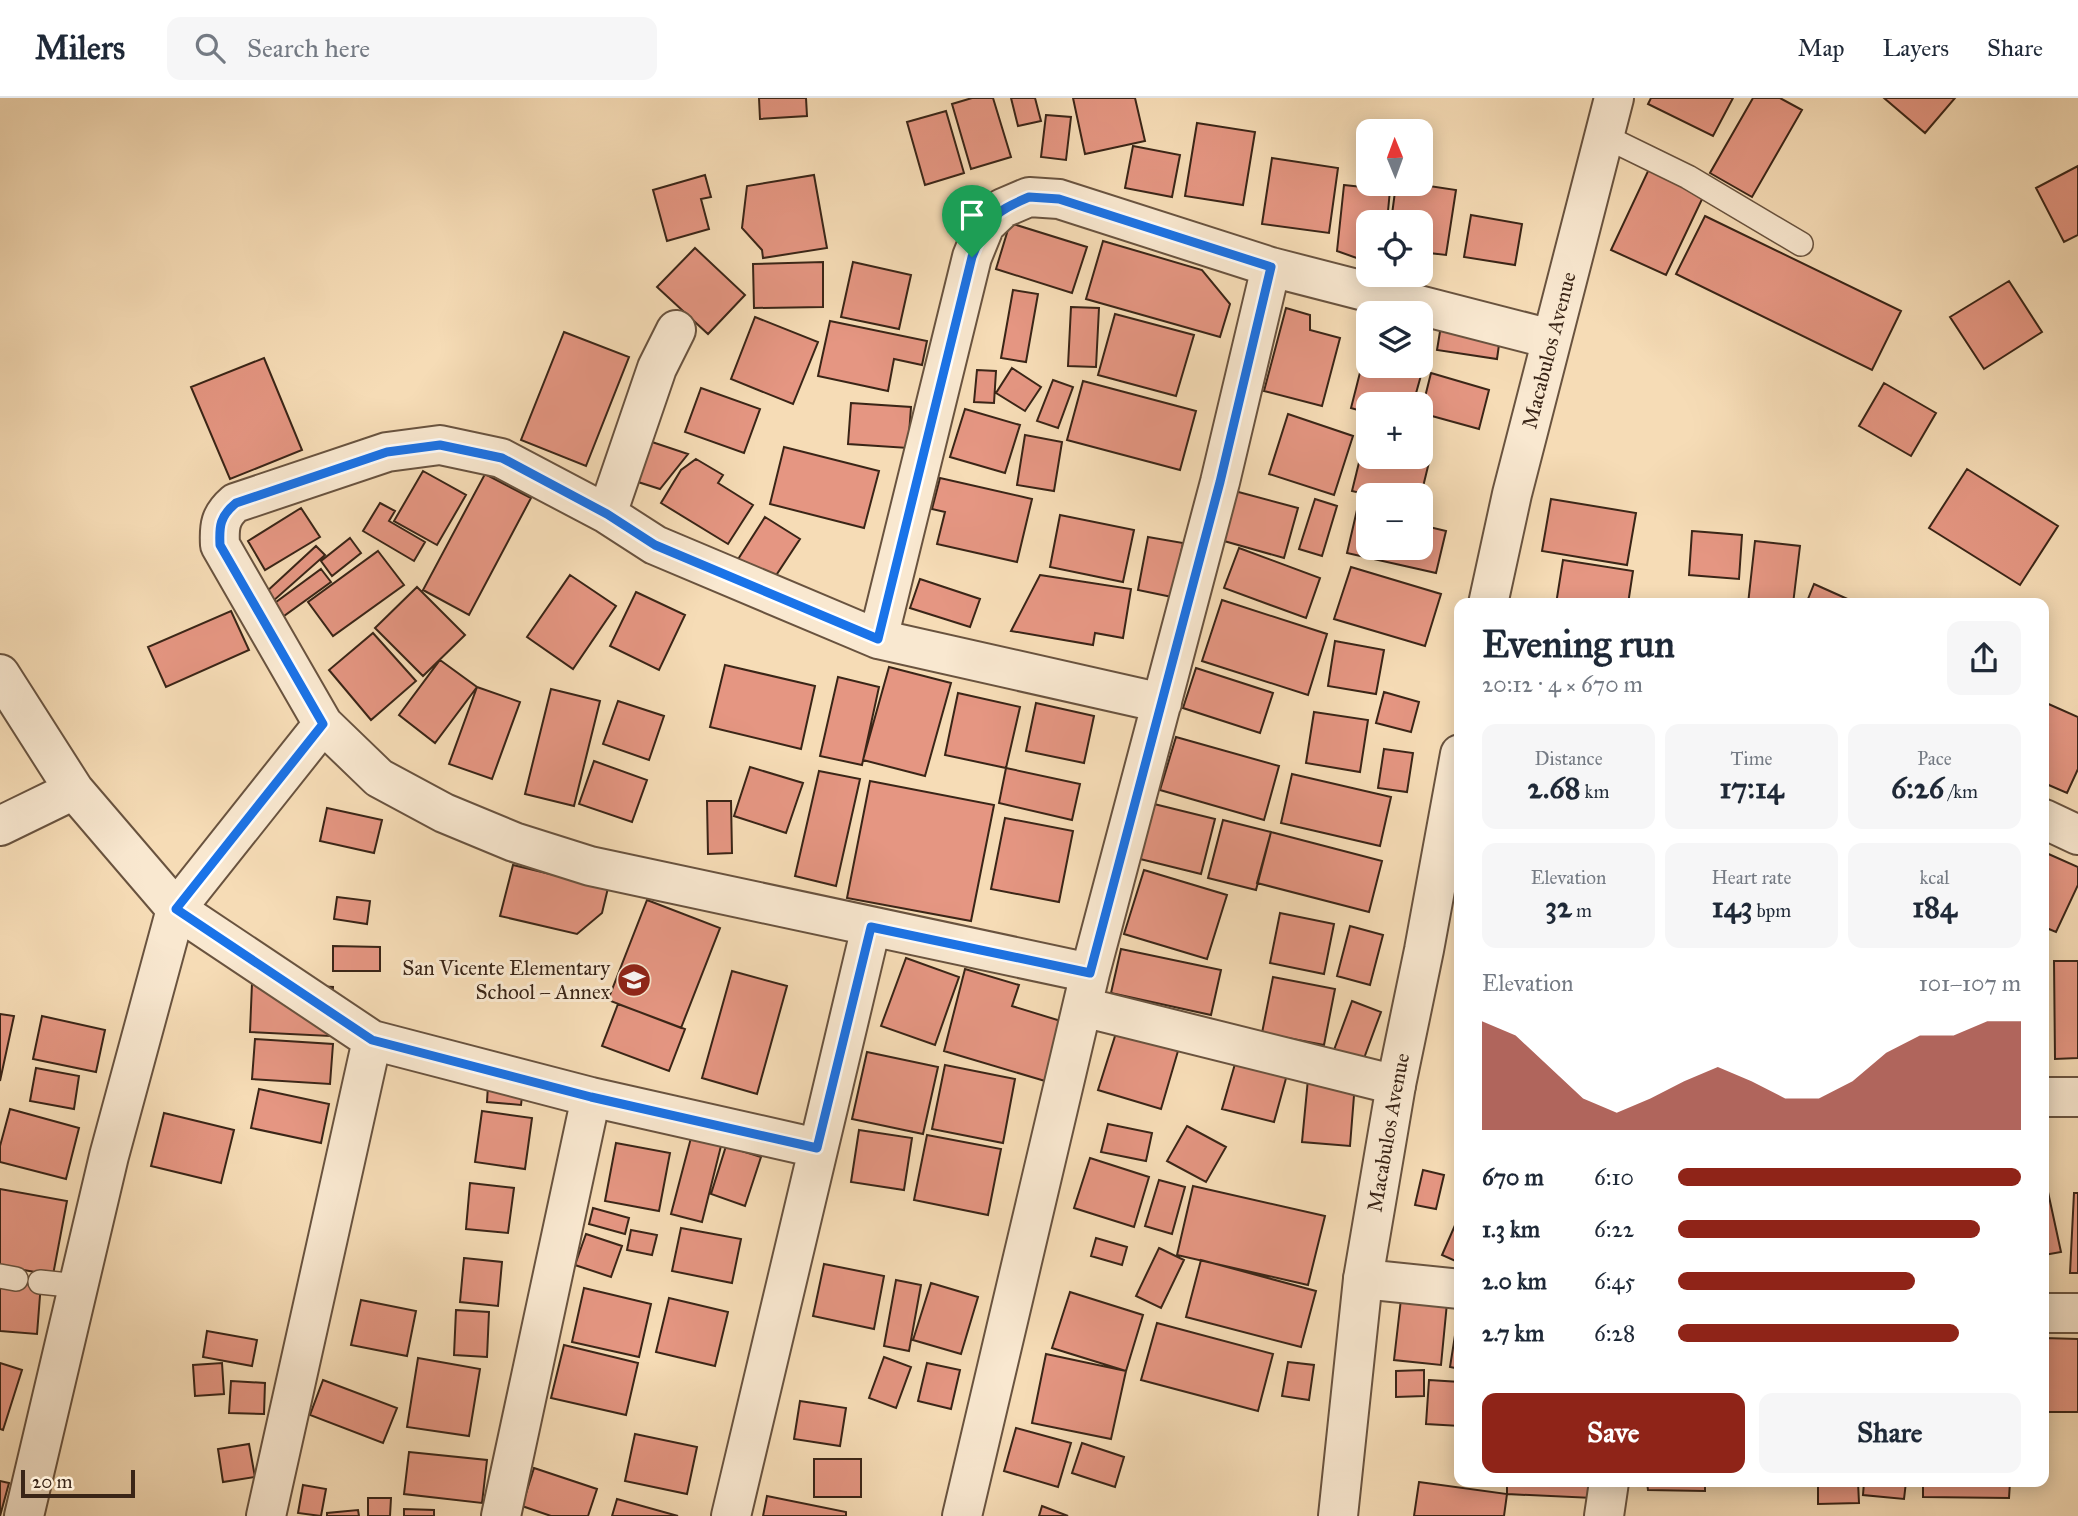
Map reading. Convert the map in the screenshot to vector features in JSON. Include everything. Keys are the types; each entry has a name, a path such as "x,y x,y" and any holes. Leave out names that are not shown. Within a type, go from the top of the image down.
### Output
{"street":[{"name":"Macabulos Avenue","path":"1489,598 1512,494 1615,98"},
{"path":"878,639 972,257 985,225 1003,208 1029,197 1059,199 1271,267 1551,340"},
{"path":"962,1516 1087,990 1220,482 1271,267"},
{"path":"607,514 657,368 676,330"},
{"path":"1162,703 878,639 655,545 607,514 502,458 440,445 387,452 236,503 223,513 219,527 220,545 323,724 379,778 444,813 514,842 590,866 871,927 1396,1084"},
{"path":"0,674 74,790 176,909 372,1040 591,1097 817,1148"},
{"path":"24,1516 109,1156 176,909 323,724"},
{"name":"Macabulos Avenue","path":"1338,1516 1363,1279 1396,1084 1454,787"},
{"path":"0,826 74,790"},
{"path":"2049,821 2078,835"},
{"path":"731,1516 871,927"},
{"path":"266,1516 372,1040"},
{"path":"501,1516 591,1097"},
{"path":"2049,1097 2078,1097"},
{"path":"1363,1279 1454,1288"},
{"path":"2049,1313 2078,1313"},
{"path":"1604,1516 1608,1487"}],"lane":[{"path":"1604,136 1688,177 1801,244"},
{"path":"40,1282 78,1286"}],"building":[{"path":"759,98 806,98 807,116 760,119"},
{"path":"972,98 993,98 1011,157 971,169 952,104"},
{"path":"1011,98 1035,98 1041,121 1018,126"},
{"path":"1073,98 1135,98 1145,141 1085,154"},
{"path":"1651,98 1733,98 1713,136 1648,104"},
{"path":"1753,98 1780,98 1802,110 1752,197 1710,173"},
{"path":"1884,98 1955,98 1925,133"},
{"path":"946,111 964,173 925,185 907,122"},
{"path":"1046,115 1071,117 1066,160 1041,157"},
{"path":"1197,123 1255,132 1243,205 1185,196"},
{"path":"1133,146 1180,155 1172,197 1125,188"},
{"path":"1272,158 1338,168 1329,233 1262,224"},
{"path":"2078,166 2078,235 2064,242 2036,188"},
{"path":"1649,169 1704,195 1666,275 1611,250"},
{"path":"705,175 711,197 701,199 709,229 667,241 653,190"},
{"path":"814,175 827,248 763,258 762,250 742,228 747,186"},
{"path":"1344,185 1356,186 1356,196 1389,196 1388,210 1356,210 1356,258 1337,251"},
{"path":"1433,187 1456,190 1446,255 1433,253 1433,210 1393,210 1394,196 1433,196"},
{"path":"1471,215 1522,224 1515,265 1464,257"},
{"path":"1705,216 1901,311 1872,370 1676,274"},
{"path":"1010,223 1087,247 1072,293 996,269"},
{"path":"1103,241 1202,270 1230,304 1220,337 1086,299"},
{"path":"695,248 745,295 708,334 657,287"},
{"path":"823,262 823,307 754,308 753,264"},
{"path":"853,262 911,275 899,329 841,317"},
{"path":"2009,281 2042,332 1984,369 1950,317"},
{"path":"1013,290 1038,294 1026,362 1001,358"},
{"path":"1071,307 1099,308 1096,367 1068,366"},
{"path":"1444,307 1503,316 1497,359 1437,350"},
{"path":"1286,308 1310,315 1310,330 1340,338 1322,406 1264,391"},
{"path":"1115,314 1194,335 1176,396 1098,375"},
{"path":"755,317 818,342 793,404 731,379"},
{"path":"830,321 927,341 922,365 894,359 888,391 818,376"},
{"path":"564,332 629,357 586,466 521,440"},
{"path":"264,358 302,450 230,479 191,387"},
{"path":"1012,368 1041,387 1025,411 996,393"},
{"path":"977,370 996,371 994,403 974,402"},
{"path":"1433,374 1489,390 1479,429 1433,416 1433,392 1426,392"},
{"path":"1359,378 1420,378 1416,392 1356,392 1356,409 1351,408"},
{"path":"1053,380 1073,387 1058,428 1037,421"},
{"path":"1083,381 1196,411 1180,470 1067,440"},
{"path":"1884,383 1936,413 1911,456 1859,426"},
{"path":"701,388 760,409 744,453 685,432"},
{"path":"851,403 911,407 908,448 848,444"},
{"path":"965,409 1020,425 1005,473 950,457"},
{"path":"1288,414 1353,436 1334,495 1269,474"},
{"path":"1025,435 1062,442 1054,491 1017,485"},
{"path":"652,442 688,454 660,489 638,482"},
{"path":"784,447 879,471 864,528 770,504"},
{"path":"696,459 723,475 718,483 753,505 728,544 661,503 681,470"},
{"path":"1357,469 1427,469 1424,483 1356,483 1356,492 1352,491"},
{"path":"1967,469 2058,526 2020,585 1929,528"},
{"path":"423,471 466,495 437,545 394,521"},
{"path":"485,474 531,498 469,615 423,590"},
{"path":"940,478 1032,499 1017,562 937,544 945,512 932,509"},
{"path":"1231,490 1298,508 1284,558 1217,539"},
{"path":"1315,499 1337,506 1322,556 1299,549"},
{"path":"1551,499 1636,513 1627,565 1542,551"},
{"path":"380,503 395,511 389,521 425,542 414,561 363,531"},
{"path":"301,508 320,537 265,570 248,541"},
{"path":"1356,514 1356,555 1347,553"},
{"path":"1060,515 1134,530 1123,582 1050,567"},
{"path":"765,517 800,539 769,586 735,564"},
{"path":"1433,528 1446,531 1436,573 1378,560 1433,560"},
{"path":"1692,531 1742,535 1739,579 1689,575"},
{"path":"1148,537 1183,543 1172,597 1138,590"},
{"path":"350,538 361,553 332,576 321,561"},
{"path":"1755,541 1800,546 1794,598 1749,598"},
{"path":"316,546 325,555 272,602 264,594"},
{"path":"1239,548 1320,578 1306,618 1224,588"},
{"path":"378,551 404,585 333,636 308,602"},
{"path":"1563,560 1633,571 1629,598 1557,598"},
{"path":"1351,567 1441,594 1425,646 1334,619"},
{"path":"321,569 331,582 277,621 268,608"},
{"path":"570,575 616,606 573,669 527,637"},
{"path":"1040,575 1131,589 1123,638 1095,633 1093,645 1011,631"},
{"path":"920,579 980,599 970,627 910,608"},
{"path":"1814,584 1845,598 1808,598"},
{"path":"417,587 465,635 423,676 375,628"},
{"path":"636,592 685,615 659,670 610,646"},
{"path":"1222,600 1327,634 1308,695 1202,661"},
{"path":"231,611 249,650 166,687 148,647"},
{"path":"373,633 416,681 371,720 329,670"},
{"path":"1335,641 1384,650 1376,694 1328,686"},
{"path":"440,660 477,687 435,743 399,715"},
{"path":"725,665 815,686 801,749 710,727"},
{"path":"889,667 951,683 925,776 863,760"},
{"path":"1196,668 1273,693 1260,733 1183,708"},
{"path":"838,677 879,687 862,765 820,756"},
{"path":"477,687 520,702 492,779 449,764"},
{"path":"551,689 600,701 574,806 525,794"},
{"path":"1384,692 1419,702 1411,732 1376,723"},
{"path":"958,693 1020,707 1006,768 945,755"},
{"path":"618,701 664,716 649,760 603,744"},
{"path":"1036,703 1094,716 1084,763 1026,751"},
{"path":"2049,704 2078,717 2078,769 2067,793 2049,785"},
{"path":"1314,712 1368,720 1360,772 1306,763"},
{"path":"1176,737 1279,766 1264,820 1160,790"},
{"path":"1384,749 1413,753 1407,792 1378,788"},
{"path":"594,761 647,780 632,822 579,804"},
{"path":"750,767 803,783 786,833 734,816"},
{"path":"1006,768 1080,784 1072,820 999,803"},
{"path":"819,771 860,779 836,886 795,876"},
{"path":"1292,774 1391,797 1380,846 1281,823"},
{"path":"870,781 994,805 971,921 847,898"},
{"path":"707,801 731,801 732,853 708,854"},
{"path":"1146,802 1215,819 1201,874 1132,857"},
{"path":"327,808 382,820 374,853 320,841"},
{"path":"1005,818 1073,831 1059,902 991,889"},
{"path":"1223,820 1271,832 1256,890 1208,878"},
{"path":"1271,832 1382,861 1369,912 1257,883"},
{"path":"2049,854 2078,867 2078,885 2056,932 2049,929"},
{"path":"513,865 608,888 602,913 577,934 500,916"},
{"path":"1144,870 1227,895 1207,959 1124,934"},
{"path":"337,897 370,901 367,924 334,919"},
{"path":"647,900 720,928 681,1028 608,1000"},
{"path":"1280,913 1334,924 1324,974 1270,963"},
{"path":"1350,926 1383,935 1370,985 1337,976"},
{"path":"333,946 380,947 380,971 333,971"},
{"path":"1121,949 1221,970 1211,1015 1111,993"},
{"path":"906,958 959,977 935,1045 881,1026"},
{"path":"2054,961 2078,961 2078,1058 2055,1059"},
{"path":"965,969 1019,985 1012,1006 1064,1022 1045,1081 944,1051"},
{"path":"732,971 787,986 757,1094 702,1078"},
{"path":"1273,977 1335,989 1324,1045 1262,1033"},
{"path":"252,983 333,987 330,1036 250,1032"},
{"path":"1352,1001 1381,1012 1363,1061 1334,1050"},
{"path":"618,1004 685,1029 669,1071 602,1046"},
{"path":"0,1014 14,1016 0,1081"},
{"path":"42,1016 105,1030 96,1072 33,1059"},
{"path":"1116,1033 1178,1051 1161,1109 1098,1090"},
{"path":"255,1039 333,1044 330,1084 252,1079"},
{"path":"867,1052 938,1067 923,1134 852,1119"},
{"path":"1237,1057 1288,1071 1274,1122 1222,1109"},
{"path":"945,1065 1015,1079 1003,1143 932,1129"},
{"path":"36,1068 79,1076 74,1109 30,1101"},
{"path":"1308,1079 1355,1083 1350,1146 1302,1142"},
{"path":"488,1085 523,1088 521,1105 487,1102"},
{"path":"259,1089 329,1104 321,1143 251,1128"},
{"path":"10,1109 79,1128 66,1179 0,1162 0,1146"},
{"path":"482,1111 532,1118 525,1169 475,1162"},
{"path":"164,1113 234,1130 221,1183 151,1166"},
{"path":"1108,1124 1152,1133 1146,1161 1101,1152"},
{"path":"1187,1126 1226,1147 1206,1182 1167,1161"},
{"path":"859,1130 912,1138 904,1190 851,1182"},
{"path":"692,1134 722,1142 702,1222 671,1214"},
{"path":"927,1135 1001,1149 988,1215 914,1200"},
{"path":"616,1143 670,1153 659,1211 605,1201"},
{"path":"726,1146 761,1157 745,1206 711,1194"},
{"path":"1090,1158 1149,1177 1134,1227 1074,1208"},
{"path":"1423,1170 1444,1175 1436,1209 1415,1205"},
{"path":"1159,1180 1185,1187 1172,1234 1145,1226"},
{"path":"470,1183 514,1188 508,1233 466,1229"},
{"path":"1193,1186 1325,1216 1308,1285 1177,1255"},
{"path":"0,1189 67,1201 53,1275 0,1266"},
{"path":"2074,1193 2078,1193 2078,1273 2070,1273"},
{"path":"2049,1197 2061,1252 2049,1254"},
{"path":"593,1208 629,1218 625,1234 589,1224"},
{"path":"1454,1227 1454,1260 1442,1255"},
{"path":"681,1228 741,1239 732,1283 672,1271"},
{"path":"631,1230 657,1235 652,1255 627,1250"},
{"path":"586,1234 622,1246 611,1277 575,1265"},
{"path":"1096,1238 1127,1247 1122,1265 1091,1256"},
{"path":"1159,1248 1184,1260 1161,1308 1136,1296"},
{"path":"464,1258 502,1262 498,1306 460,1302"},
{"path":"1201,1260 1316,1291 1301,1347 1186,1317"},
{"path":"824,1264 884,1276 874,1329 813,1316"},
{"path":"0,1280 41,1283 37,1334 0,1331"},
{"path":"896,1280 921,1285 909,1351 884,1346"},
{"path":"931,1283 978,1297 961,1354 913,1340"},
{"path":"584,1288 651,1304 639,1357 572,1342"},
{"path":"1070,1292 1143,1315 1126,1371 1052,1348"},
{"path":"669,1298 728,1312 715,1366 656,1352"},
{"path":"1401,1299 1447,1303 1441,1365 1394,1360"},
{"path":"361,1300 416,1311 407,1356 351,1345"},
{"path":"456,1310 489,1312 487,1357 454,1355"},
{"path":"1157,1323 1273,1354 1258,1411 1141,1380"},
{"path":"207,1331 257,1340 252,1366 203,1357"},
{"path":"2049,1338 2078,1339 2078,1412 2049,1412"},
{"path":"1454,1342 1454,1368 1450,1367"},
{"path":"564,1345 638,1363 626,1415 551,1398"},
{"path":"1046,1354 1126,1371 1111,1439 1032,1423"},
{"path":"884,1357 911,1367 896,1408 869,1398"},
{"path":"418,1358 480,1369 469,1436 407,1427"},
{"path":"1288,1362 1314,1365 1309,1400 1282,1396"},
{"path":"0,1363 22,1370 3,1430 0,1429"},
{"path":"222,1363 224,1394 195,1396 193,1365"},
{"path":"927,1363 960,1370 951,1409 918,1401"},
{"path":"1424,1370 1424,1396 1396,1397 1396,1371"},
{"path":"323,1380 397,1408 383,1443 310,1415"},
{"path":"1429,1380 1454,1382 1454,1426 1426,1424"},
{"path":"231,1381 265,1383 264,1414 229,1413"},
{"path":"800,1401 846,1408 840,1446 794,1439"},
{"path":"1016,1428 1071,1443 1058,1487 1004,1471"},
{"path":"635,1434 697,1447 687,1494 625,1481"},
{"path":"1082,1443 1124,1457 1115,1487 1072,1473"},
{"path":"249,1444 255,1477 223,1482 218,1449"},
{"path":"409,1452 487,1460 482,1503 404,1494"},
{"path":"814,1459 861,1459 861,1497 814,1497"},
{"path":"534,1468 597,1489 588,1516 551,1516 522,1506"},
{"path":"0,1481 9,1483 0,1516"},
{"path":"1419,1482 1507,1494 1504,1516 1414,1516"},
{"path":"303,1485 326,1489 321,1516 298,1513"},
{"path":"1507,1487 1594,1487 1593,1498 1507,1494"},
{"path":"1648,1487 1705,1487 1705,1491 1648,1490"},
{"path":"1818,1487 1858,1487 1859,1503 1818,1504"},
{"path":"1864,1487 1905,1487 1904,1499 1863,1495"},
{"path":"1923,1487 2010,1487 2009,1498 1923,1497"},
{"path":"767,1496 846,1512 846,1516 763,1516"},
{"path":"368,1498 391,1498 390,1516 368,1516"},
{"path":"617,1499 678,1516 612,1516"},
{"path":"1042,1506 1068,1516 1039,1516"},
{"path":"404,1509 434,1510 434,1516 404,1516"},
{"path":"358,1510 359,1516 327,1516 327,1513"}],"place":[{"name":"San Vicente Elementary School – Annex","path":"634,980"}],"route":[{"path":"1029,197 1059,199 1271,267 1220,482 1090,973 871,927 817,1148 591,1097 372,1040 176,909 323,724 220,545 219,527 223,513 236,503 387,452 440,445 502,458 607,514 655,545 878,639 972,257 985,225 1003,208 1029,197"}]}
